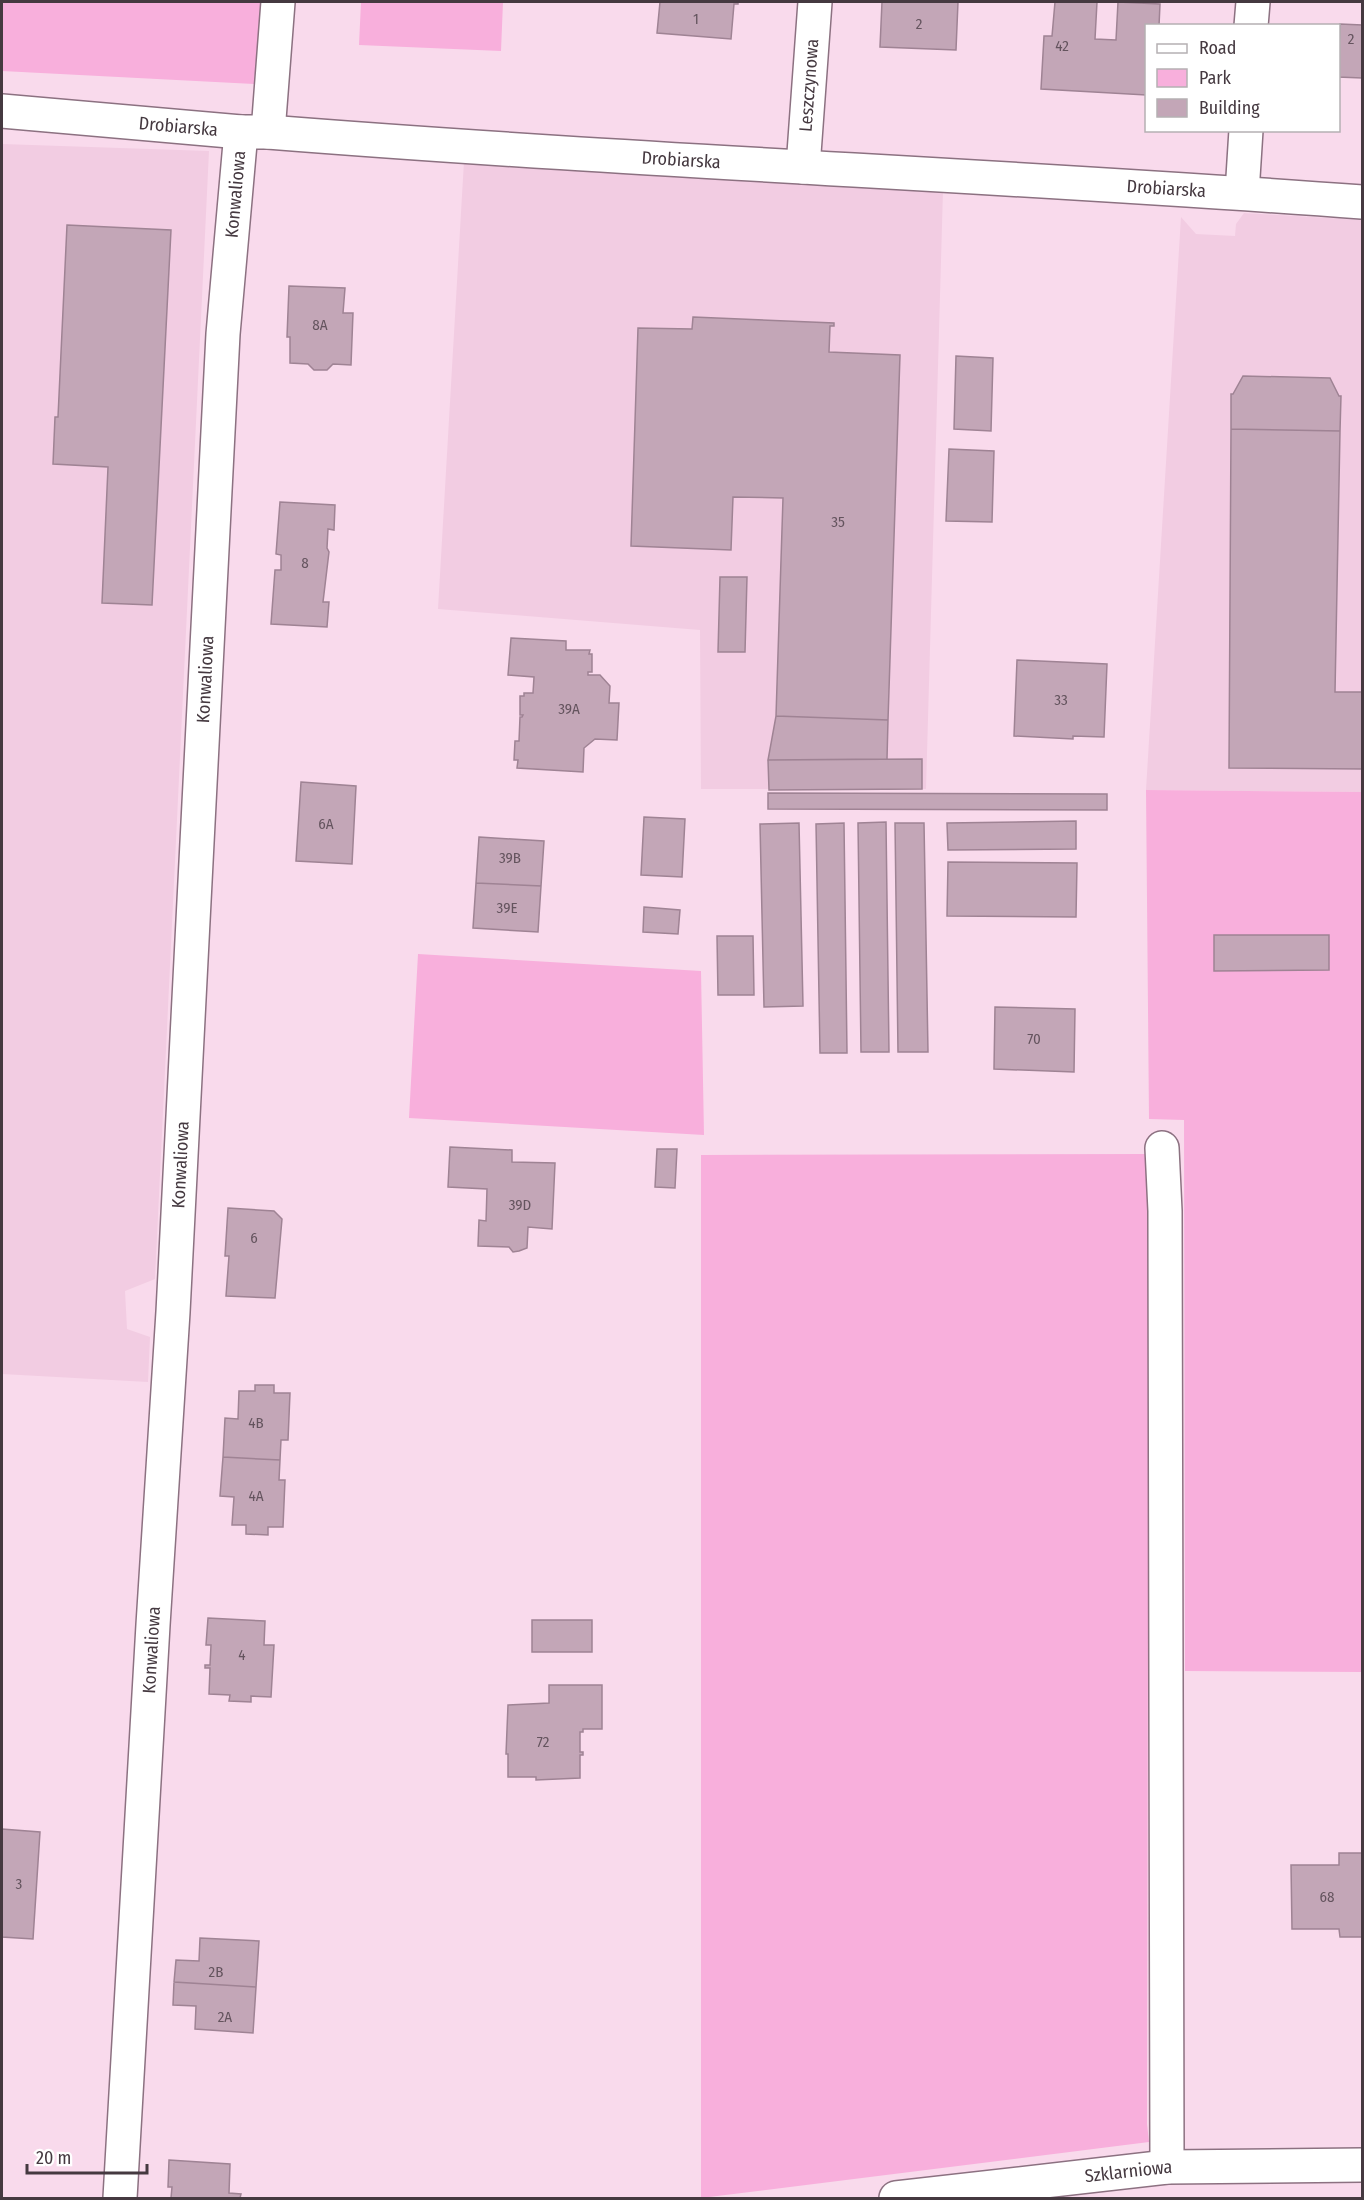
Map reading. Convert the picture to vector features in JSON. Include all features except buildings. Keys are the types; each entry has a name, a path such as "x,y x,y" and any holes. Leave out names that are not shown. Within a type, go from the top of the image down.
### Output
{"street":[{"name":"Konwaliowa","path":"120,2199 173,1312 222,334 254,132 278,2"},
{"name":"Leszczynowa","path":"803,166 815,2"},
{"path":"1251,24 1253,2"},
{"name":"Drobiarska","path":"2,111 448,146 1362,202"},
{"path":"1242,193 1246,132"},
{"path":"1162,1148 1166,1211 1167,2167"},
{"name":"Szklarniowa","path":"896,2199 1060,2189 1167,2167 1362,2165"}],"shaded area":[{"path":"2,144 209,151 155,1279 125,1291 127,1329 150,1337 148,1382 2,1374"},
{"path":"464,161 943,190 926,789 701,789 700,630 438,609"},
{"path":"1244,213 1362,220 1362,792 1146,790 1181,217 1196,234 1235,236 1236,224"}],"green space":[{"path":"2,2 261,2 254,84 2,71"},
{"path":"361,2 503,2 501,51 359,45"},
{"path":"1146,790 1362,792 1362,1672 1185,1671 1184,1120 1149,1119"},
{"path":"418,954 701,971 704,1135 409,1118"},
{"path":"1149,1154 1147,2124 1149,2142 701,2198 701,1155"}]}
